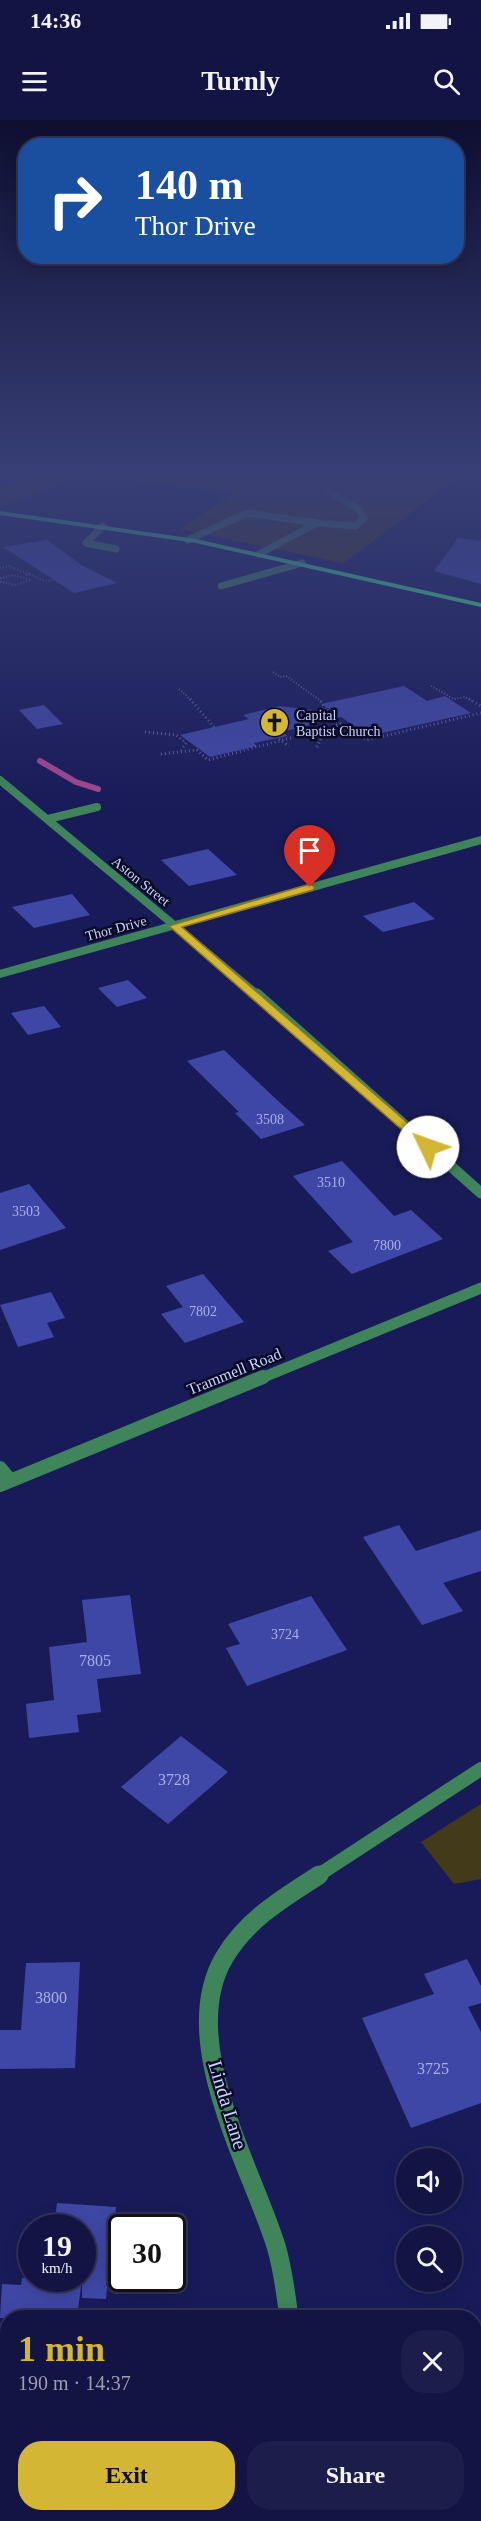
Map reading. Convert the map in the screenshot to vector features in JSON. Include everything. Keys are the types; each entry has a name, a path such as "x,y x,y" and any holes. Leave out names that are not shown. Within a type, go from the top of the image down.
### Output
{"main road":[{"path":"394,585 481,605"}],"street":[{"name":"Aston Street","path":"1,782 252,990 481,1193"},
{"path":"48,819 98,807"},
{"name":"Thor Drive","path":"0,974 481,840"},
{"name":"Trammell Road","path":"5,1483 481,1288"},
{"path":"0,1467 5,1483"},
{"name":"Linda Lane","path":"288,2310 276,2247 216,2078 209,2033 210,1995 223,1960 242,1932 269,1907 481,1769"}],"path":[{"path":"273,672 280,677 286,676 324,702 323,707 335,715 332,720 367,740 481,713"},
{"path":"431,686 454,699 465,697 481,706"},
{"path":"179,689 200,708 214,727"},
{"path":"313,713 327,710"},
{"path":"181,750 197,750 208,760 342,724"},
{"path":"317,747 326,729"},
{"path":"145,732 176,735 186,743 181,750"},
{"path":"279,739 289,746"},
{"path":"161,754 195,746"}],"shaded area":[{"path":"481,1804 481,1879 454,1884 421,1842"}],"building":[{"path":"62,585 108,585 74,593"},
{"path":"404,686 427,701 445,696 471,713 369,736 341,717 282,732 288,736 254,743 257,746 210,757 180,735 249,719 243,715 280,706 336,713 321,704"},
{"path":"44,705 63,724 37,729 19,710"},
{"path":"208,849 237,875 189,886 161,860"},
{"path":"72,894 90,915 34,928 12,907"},
{"path":"414,902 435,919 383,932 363,916"},
{"path":"128,980 147,998 117,1007 98,988"},
{"path":"44,1006 61,1027 28,1035 11,1013"},
{"path":"224,1050 305,1125 261,1139 235,1113 239,1112 187,1061"},
{"path":"342,1161 394,1216 411,1210 443,1239 352,1274 328,1251 353,1242 293,1176"},
{"path":"29,1184 66,1228 0,1250 0,1193"},
{"path":"203,1274 244,1322 185,1343 161,1314 183,1307 166,1286"},
{"path":"51,1292 65,1318 47,1323 54,1337 18,1347 0,1305"},
{"path":"399,1525 416,1551 481,1530 481,1571 443,1583 463,1611 422,1625 363,1537"},
{"path":"130,1595 141,1674 97,1679 101,1712 77,1715 79,1732 29,1738 26,1704 54,1700 49,1647 87,1642 82,1600"},
{"path":"311,1596 347,1650 247,1686 226,1648 240,1644 228,1624"},
{"path":"181,1736 228,1772 168,1824 121,1787"},
{"path":"467,1959 481,1986 481,2003 468,2007 481,2032 481,2103 411,2128 362,2018 434,1994 424,1974"},
{"path":"80,1962 75,2068 0,2069 0,2030 21,2030 26,1963"},
{"path":"57,2203 116,2207 115,2214 108,2214 106,2299 82,2298 82,2292 96,2292 96,2214 56,2214"},
{"path":"2,2284 18,2285 18,2292 80,2292 78,2310 0,2310"}],"waterway":[{"path":"40,761 76,782 98,789"}],"place":[{"name":"Capital Baptist Church","path":"275,723"}],"route":[{"path":"310,887 174,926 252,990 428,1147"}]}
